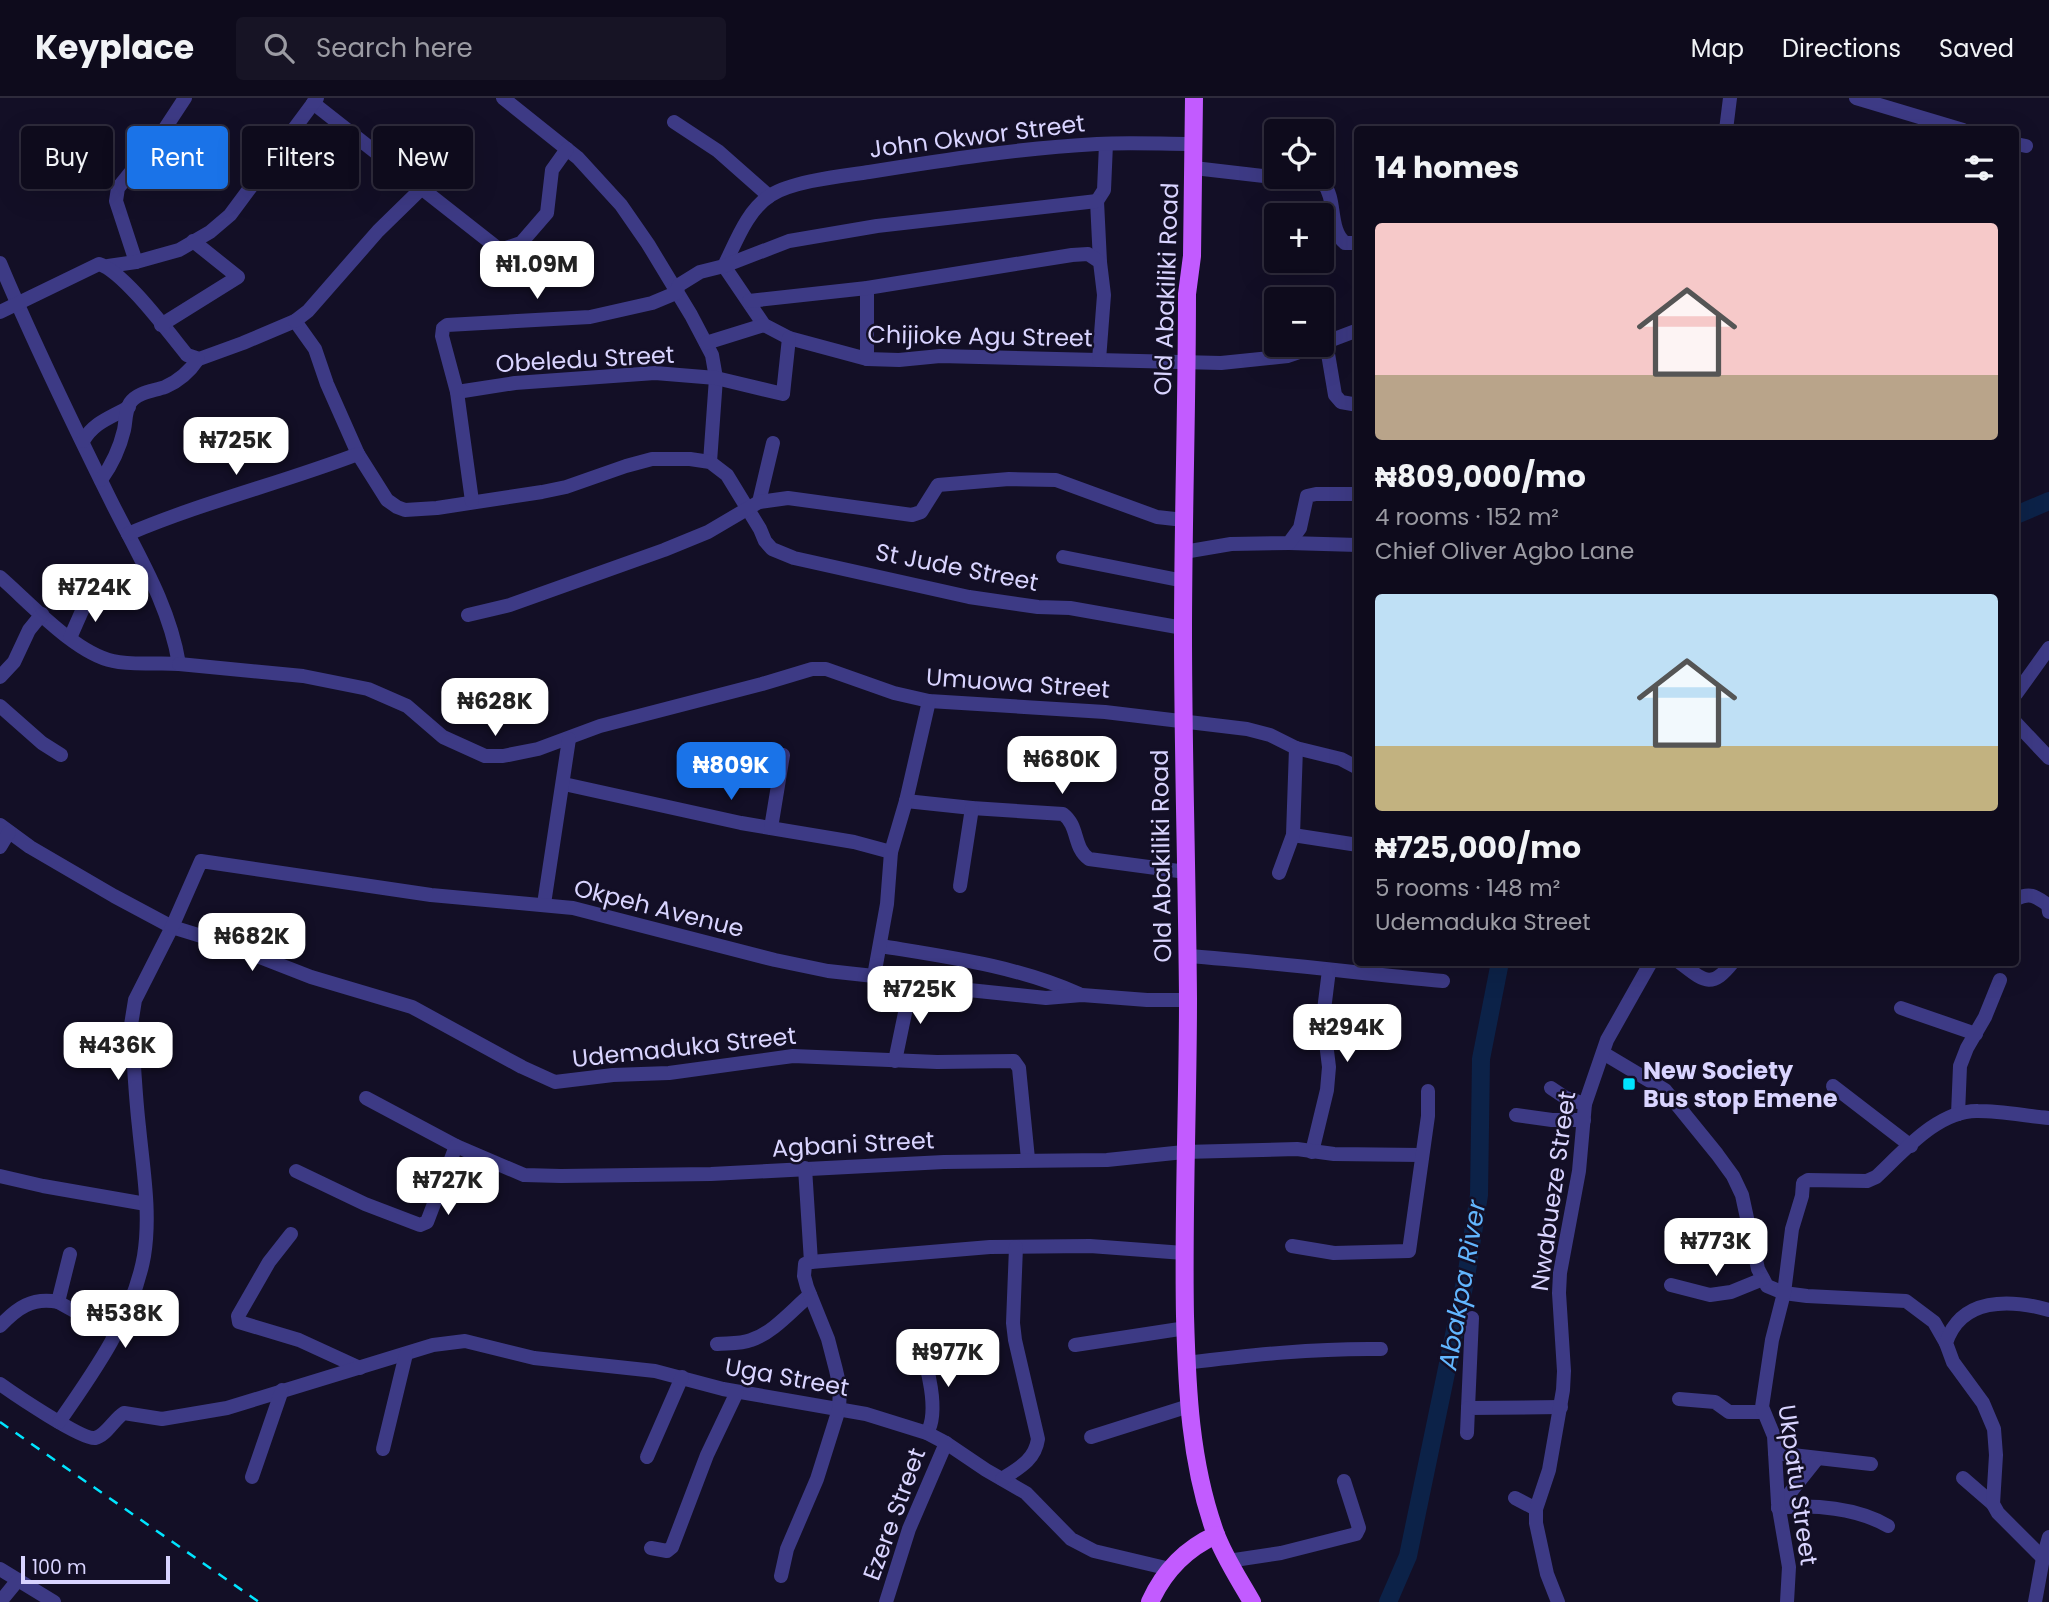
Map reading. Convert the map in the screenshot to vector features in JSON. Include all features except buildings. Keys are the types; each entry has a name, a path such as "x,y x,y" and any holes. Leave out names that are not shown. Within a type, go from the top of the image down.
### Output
{"main road":[{"name":"Old Abakiliki Road","path":"1194,98 1192,256 1187,295 1183,628 1188,1000 1184,1152 1186,1363 1196,1460 1216,1535 1252,1602"},
{"path":"1150,1602 1160,1581 1170,1569 1191,1548 1216,1535"}],"street":[{"path":"136,262 116,201 118,188 160,136 185,98"},
{"path":"295,321 315,349 327,384 358,454 387,500 405,510 566,487 626,466 664,457 710,462 716,378 712,355 706,343 648,244 621,205 567,149 503,98"},
{"path":"1726,126 1730,98"},
{"path":"1856,98 1950,126"},
{"path":"108,267 179,250 230,215 315,100 373,149"},
{"path":"674,121 718,151 769,196 751,215 724,266"},
{"path":"1100,360 1104,295 1097,201 1104,190 1106,144"},
{"name":"John Okwor Street","path":"769,196 824,179 1050,148 1106,144 1194,144"},
{"path":"101,480 113,463 129,407 136,397 168,386 189,373 198,359 295,321 308,311 378,231 421,189 500,250 521,243 547,213 552,170 567,149"},
{"path":"1194,168 1323,183 1333,207 1338,236 1345,243 1354,243"},
{"path":"472,502 457,392 442,336 443,328 447,325 590,317 652,303 676,293 679,285 701,272 789,241 877,226 1097,201"},
{"path":"161,325 238,277 193,241"},
{"path":"749,301 867,288 1072,255 1088,254 1100,262"},
{"path":"0,263 16,303 163,603 179,664"},
{"path":"0,312 99,264 108,267 121,278 187,355 198,359"},
{"path":"706,343 764,325 724,266"},
{"path":"867,288 867,359"},
{"name":"Chijioke Agu Street","path":"764,325 789,338 867,359 899,360 940,356 1221,363 1281,357"},
{"name":"Chijioke Agu Street","path":"1334,340 1354,332"},
{"name":"Obeledu Street","path":"457,392 515,383 655,373 716,378 783,394 789,338"},
{"path":"1326,357 1335,395 1341,402 1354,404"},
{"path":"83,441 89,430 100,421 129,407"},
{"path":"753,505 772,443"},
{"path":"128,534 188,510 287,480 358,454"},
{"name":"St Jude Street","path":"710,462 727,475 753,505 765,541 772,549 794,558 969,597 1038,607 1070,608 1183,628"},
{"path":"468,615 510,606 664,550 708,532 753,505 788,498 912,515 921,512 938,485 1036,478 1075,485 1157,517 1184,520"},
{"path":"1289,543 1300,528 1307,496 1354,494"},
{"path":"1184,552 1231,544 1354,545"},
{"path":"1063,557 1184,581"},
{"name":"Umuowa Street","path":"0,578 70,638 112,661 179,664 303,676 368,689 407,706 443,737 485,756 516,754 600,726 812,669 827,669 874,686 929,701 1105,712 1247,729 1270,735 1296,748 1341,759 1354,766"},
{"path":"70,638 89,595"},
{"path":"0,677 14,662 29,631 42,614"},
{"path":"2019,690 2049,648"},
{"path":"929,701 906,801 891,852 881,946 874,976 911,984 1046,998 1082,995 1188,1000"},
{"path":"0,706 42,743 61,755"},
{"path":"2019,726 2049,758"},
{"path":"544,904 569,738"},
{"path":"1279,873 1293,835 1296,748"},
{"path":"771,828 783,755"},
{"path":"564,784 771,828 854,842 891,852"},
{"path":"906,801 1063,814 1073,823 1080,850 1089,859 1186,872"},
{"path":"960,886 971,808"},
{"path":"0,847 4,828"},
{"name":"Udemaduka Street","path":"4,828 114,897 172,927 224,943 311,977 412,1007 555,1082 613,1075 669,1073 793,1056 895,1061 1014,1061 1019,1068 1028,1159"},
{"path":"1293,835 1354,844"},
{"name":"Okpeh Avenue","path":"172,927 201,861 431,895 544,904 602,914 775,960 828,971 874,976"},
{"path":"2019,898 2029,894 2049,907"},
{"path":"0,1384 60,1422 99,1362 127,1309 144,1256 146,1204 131,1025 135,1000 172,927"},
{"path":"881,946 989,965 1052,982 1082,995"},
{"path":"1187,956 1293,964 1443,981"},
{"name":"Nwabueze Street","path":"1558,1602 1547,1574 1536,1523 1536,1509 1549,1470 1561,1407 1564,1371 1560,1273 1579,1171 1585,1104 1614,1026 1649,966"},
{"path":"1684,966 1699,977 1712,980 1723,976 1729,966"},
{"path":"1312,1152 1327,1090 1329,1067 1323,1018 1328,970"},
{"path":"1958,1114 1960,1066 2000,980"},
{"path":"895,1061 911,984"},
{"path":"1901,1008 1976,1034"},
{"path":"1603,1053 1665,1090 1725,1165 1742,1195 1758,1269 1767,1286 1784,1293 1906,1301 1934,1322 1947,1343 1953,1362 1983,1403 1994,1429 1996,1455 1993,1504"},
{"path":"1833,1086 1911,1146 1937,1124 1958,1114 1977,1111 2049,1118"},
{"path":"1551,1088 1566,1098 1585,1104"},
{"path":"1292,1246 1334,1253 1409,1251 1428,1116 1428,1091"},
{"path":"296,1171 365,1204 420,1225 427,1222 456,1146 366,1098"},
{"path":"1516,1115 1564,1121 1584,1120"},
{"name":"Agbani Street","path":"456,1146 524,1175 711,1174 1028,1159 1107,1160 1184,1152 1297,1149 1334,1154 1421,1155"},
{"name":"Ukpatu Street","path":"1787,1602 1788,1567 1778,1508 1774,1436 1762,1407 1772,1340 1784,1293 1791,1229 1805,1181 1867,1181 1876,1177 1911,1146"},
{"path":"805,1168 811,1262"},
{"path":"0,1176 146,1204"},
{"path":"291,1234 269,1262 238,1316 239,1322 299,1340 360,1368"},
{"path":"781,1576 787,1549 817,1479 839,1409 840,1388 836,1370 828,1339 810,1295 805,1264 979,1248 1090,1246 1184,1253"},
{"path":"1002,1479 1029,1460 1036,1450 1038,1439 1020,1366 1013,1323 1016,1247"},
{"path":"58,1302 70,1254"},
{"path":"1671,1285 1710,1295 1731,1292 1763,1279"},
{"path":"717,1344 748,1342 757,1338 810,1295"},
{"path":"0,1326 12,1313 38,1300 58,1302 114,1333"},
{"path":"1947,1343 1954,1324 1965,1315 1994,1303 2018,1303 2049,1310"},
{"path":"1467,1433 1472,1318"},
{"path":"1075,1345 1186,1328"},
{"name":"Uga Street","path":"60,1422 85,1438 99,1437 124,1413 162,1419 227,1408 433,1345 465,1341 534,1358 654,1371 737,1392 866,1414 927,1433 1026,1493 1071,1539 1094,1551 1116,1558 1170,1569"},
{"path":"919,1342 926,1361 932,1406 931,1426 927,1433"},
{"path":"1186,1363 1305,1351 1381,1349"},
{"path":"383,1449 405,1354"},
{"path":"647,1457 682,1377"},
{"path":"252,1477 282,1390"},
{"path":"651,1548 667,1551 672,1547 707,1455 737,1392"},
{"path":"1679,1399 1715,1402 1729,1412 1763,1412"},
{"path":"1091,1437 1189,1406"},
{"path":"1468,1408 1561,1407"},
{"name":"Ezere Street","path":"889,1601 909,1530 946,1443"},
{"path":"1775,1453 1871,1464"},
{"path":"1778,1508 1817,1459"},
{"path":"1963,1478 1993,1504 1998,1513 2043,1558"},
{"path":"1228,1561 1281,1553 1356,1534 1359,1528 1344,1481"},
{"path":"1516,1498 1536,1509"},
{"path":"1778,1508 1797,1506 1833,1509 1869,1516 1888,1526"},
{"path":"2035,1602 2049,1537"},
{"path":"0,1569 54,1602"},
{"path":"0,1602 18,1580"}],"waterway":[{"name":"Abakpa River","path":"2019,514 2049,501"},
{"name":"Abakpa River","path":"1388,1602 1408,1556 1466,1277 1479,1195 1481,1059 1499,966"}],"railway":[{"path":"0,1422 259,1602"}],"place":[{"name":"New Society Bus stop Emene","path":"1629,1084"}]}
